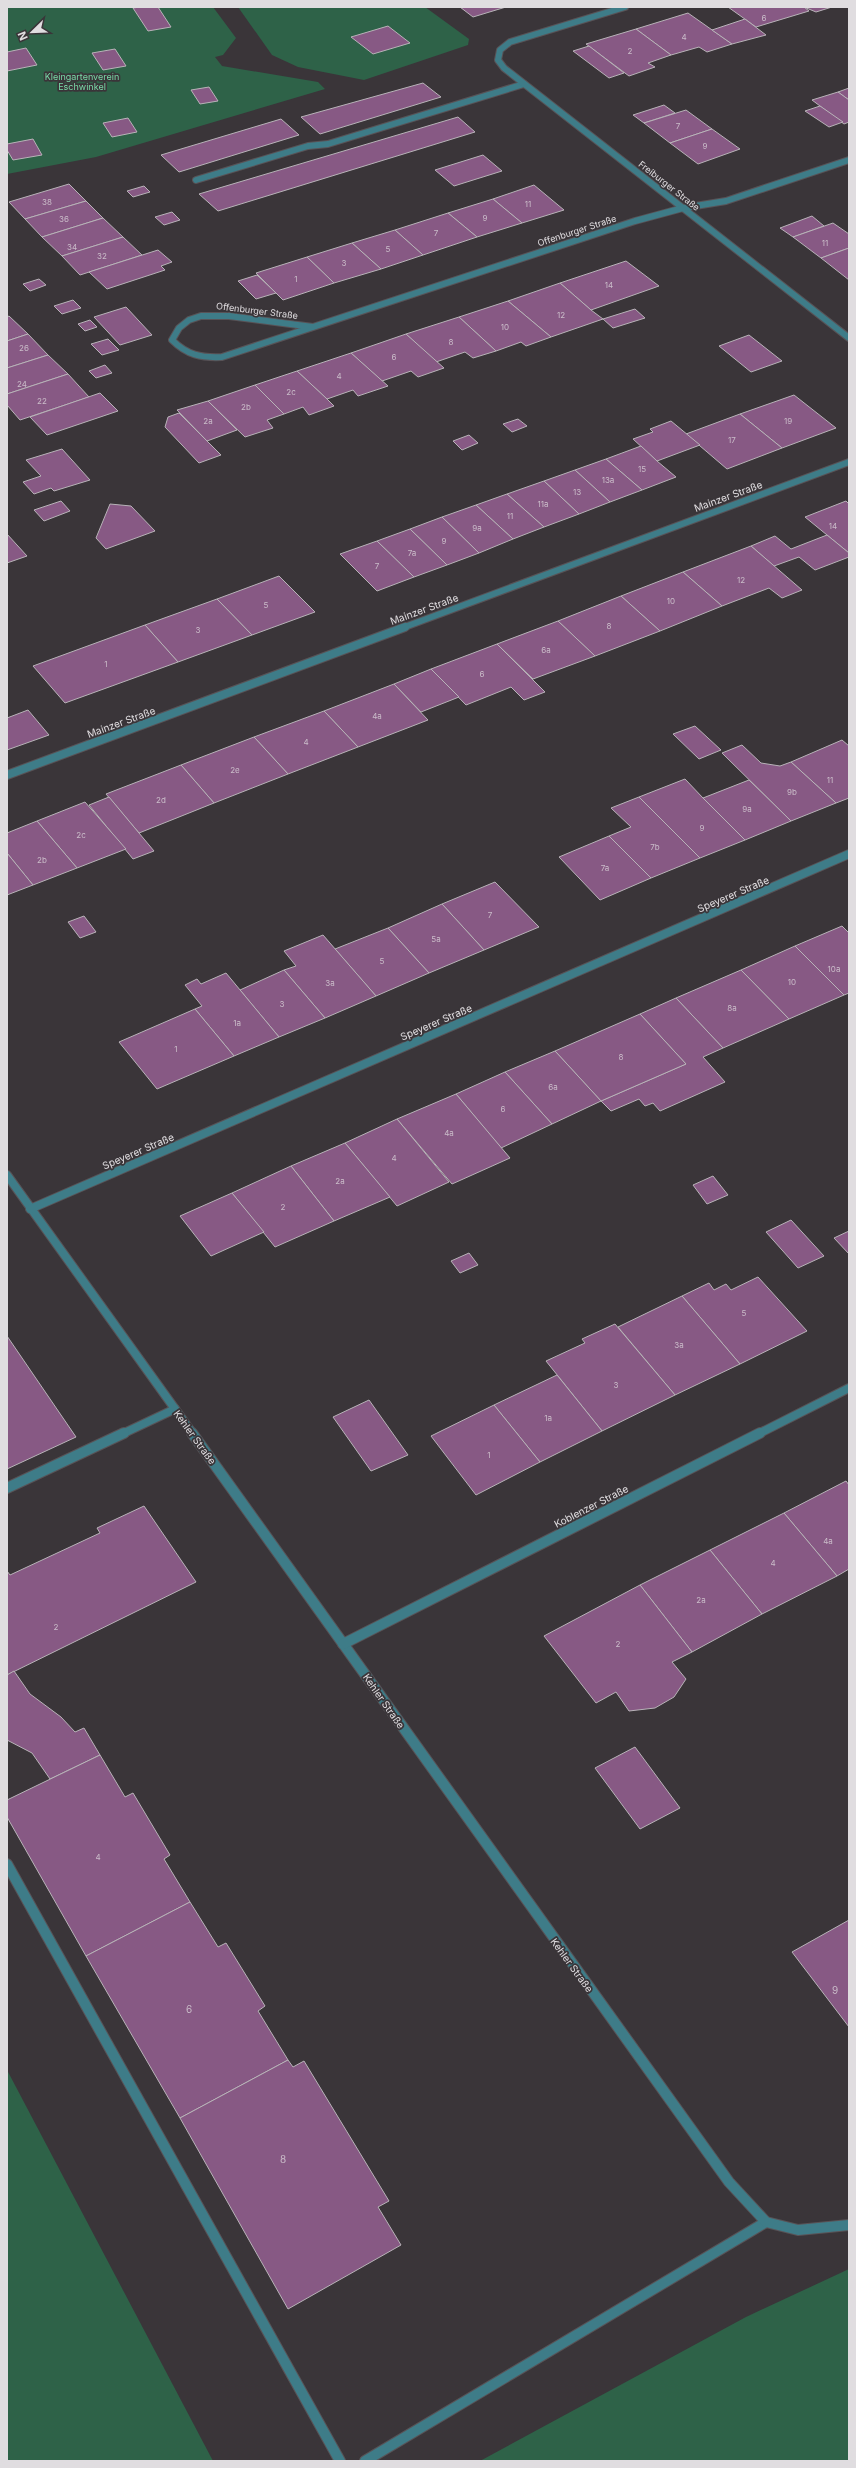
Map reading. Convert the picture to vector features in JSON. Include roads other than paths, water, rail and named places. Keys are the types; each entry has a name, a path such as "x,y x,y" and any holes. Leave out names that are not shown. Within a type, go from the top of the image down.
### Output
{"street":[{"name":"Freiburger Straße","path":"625,7 510,42 500,50 498,60 504,68 524,84 849,338"},
{"path":"196,180 308,146 328,144 524,84"},
{"name":"Offenburger Straße","path":"313,327 220,315 201,316 189,319 175,329 172,340 182,352 205,358 222,357 635,221 683,208 726,201 849,160"},
{"name":"Mainzer Straße","path":"7,775 849,462"},
{"name":"Speyerer Straße","path":"30,1209 849,854"},
{"name":"Kehler Straße","path":"7,1175 729,2182 766,2222"},
{"name":"Koblenzer Straße","path":"344,1644 849,1388"},
{"path":"7,1488 175,1409"},
{"path":"7,1864 340,2461"},
{"path":"365,2461 766,2222 798,2230 849,2225"}],"park label":[{"name":"Kleingartenverein Eschwinkel","path":"82,82"}]}
